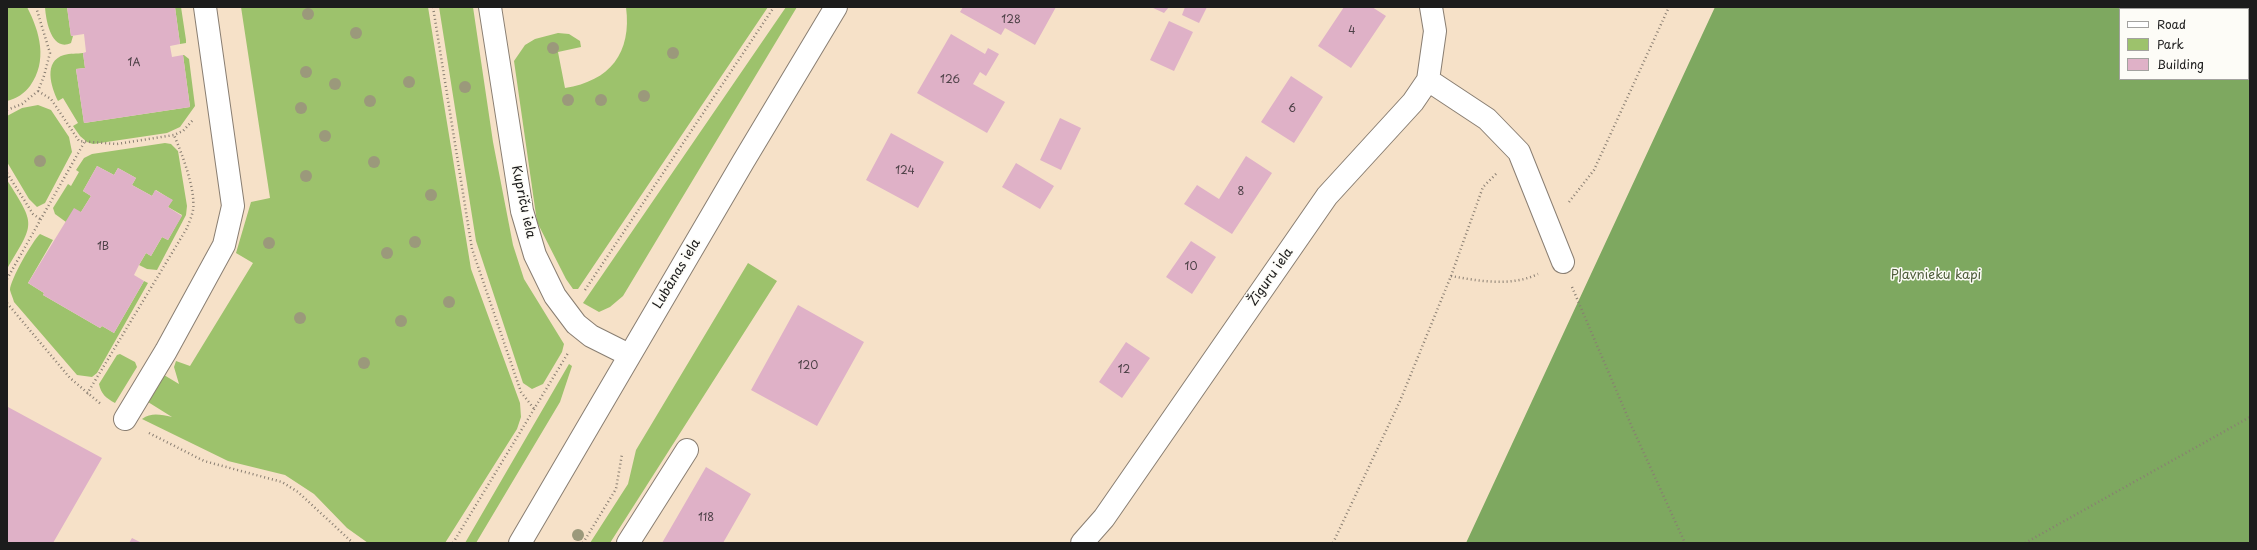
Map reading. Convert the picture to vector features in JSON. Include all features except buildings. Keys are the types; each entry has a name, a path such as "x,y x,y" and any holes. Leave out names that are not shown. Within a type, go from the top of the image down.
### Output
{"street":[{"path":"125,419 166,351 224,245 233,206 205,7"},
{"name":"Kupriču iela","path":"490,7 522,211 535,255 555,296 576,324 591,336 630,355"},
{"name":"Lubānas iela","path":"520,543 836,7"},
{"name":"Žīguru iela","path":"1082,543 1104,518 1327,196 1413,102 1428,80 1435,31 1431,7"},
{"path":"1428,80 1487,120 1519,152 1563,262"},
{"path":"628,543 686,450"}],"path":[{"path":"7,110 22,104 38,92 50,53 36,7"},
{"path":"433,7 472,250 521,392 535,410"},
{"path":"453,543 568,354 576,324 579,299 774,7"},
{"path":"1550,227 1594,170 1669,7"},
{"path":"38,92 51,99 62,114 70,131 79,141 117,144 174,135 183,131 198,115"},
{"path":"87,394 187,228 193,210 190,186 185,163 174,135"},
{"path":"7,279 85,141"},
{"path":"1333,543 1400,401 1451,276 1483,187 1519,152"},
{"path":"7,173 33,214 40,219"},
{"path":"1451,276 1489,282 1528,278 1563,262 1578,302 1632,427 1685,543"},
{"path":"7,303 70,378 87,394 125,419 204,461 282,482 298,492 352,543"},
{"path":"2025,543 2250,417"},
{"path":"583,543 616,489 622,454"}],"green space":[{"path":"7,7 27,7 38,36 40,57 36,76 30,86 26,91 14,99 7,101"},
{"path":"45,7 67,7 71,36 73,36 71,43 64,45 55,40 51,34"},
{"path":"175,7 181,7 186,43 180,44"},
{"path":"241,7 428,7 471,269 520,403 521,417 517,429 445,543 368,543 347,528 314,494 285,475 228,461 142,419 149,415 172,417 148,402 164,375 179,384 174,367 176,361 190,366 253,263 236,253 251,202 270,198"},
{"path":"439,7 473,7 493,142 513,245 524,279 564,344 562,352 543,384 532,389 523,383 476,241"},
{"path":"626,7 768,7 578,289 573,289 566,279 537,222 514,61 525,45 535,39 558,33 569,34 580,41 581,47 558,52 565,88 594,79 606,71 615,62 621,51 627,23"},
{"path":"786,7 797,7 623,296 610,307 599,312 583,303"},
{"name":"Pļavnieku kapi","path":"1715,7 2250,7 2250,543 1466,543"},
{"path":"83,53 85,68 76,69 84,123 190,107 183,55 189,59 195,106 180,127 167,133 93,144 87,142 80,136 73,126 78,123 63,98 58,101 53,89 50,75 53,63 57,58 66,54"},
{"path":"38,105 51,110 69,137 72,152 45,203 37,207 29,199 7,162 7,116 22,108"},
{"path":"165,143 171,144 178,151 187,206 186,215 157,270 147,269 139,265 146,253 151,256 162,237 168,240 182,215 168,207 172,200 156,190 152,196 132,185 136,178 118,168 114,175 97,166 83,191 91,196 81,212 66,222 55,214 53,208 68,184 71,186 79,172 76,170 84,158 92,154"},
{"path":"7,180 23,207 27,216 28,224 23,242 7,269"},
{"path":"40,234 53,240 28,283 44,293 43,295 100,328 102,326 114,333 144,281 148,283 97,373 92,377 77,375 14,302 10,290 11,285 27,252"},
{"path":"748,263 777,281 610,543 590,543 628,484 636,450"},
{"path":"120,354 135,362 137,367 115,403 104,395 99,384 117,355"},
{"path":"569,364 572,366 560,402 476,543 465,543"}]}
